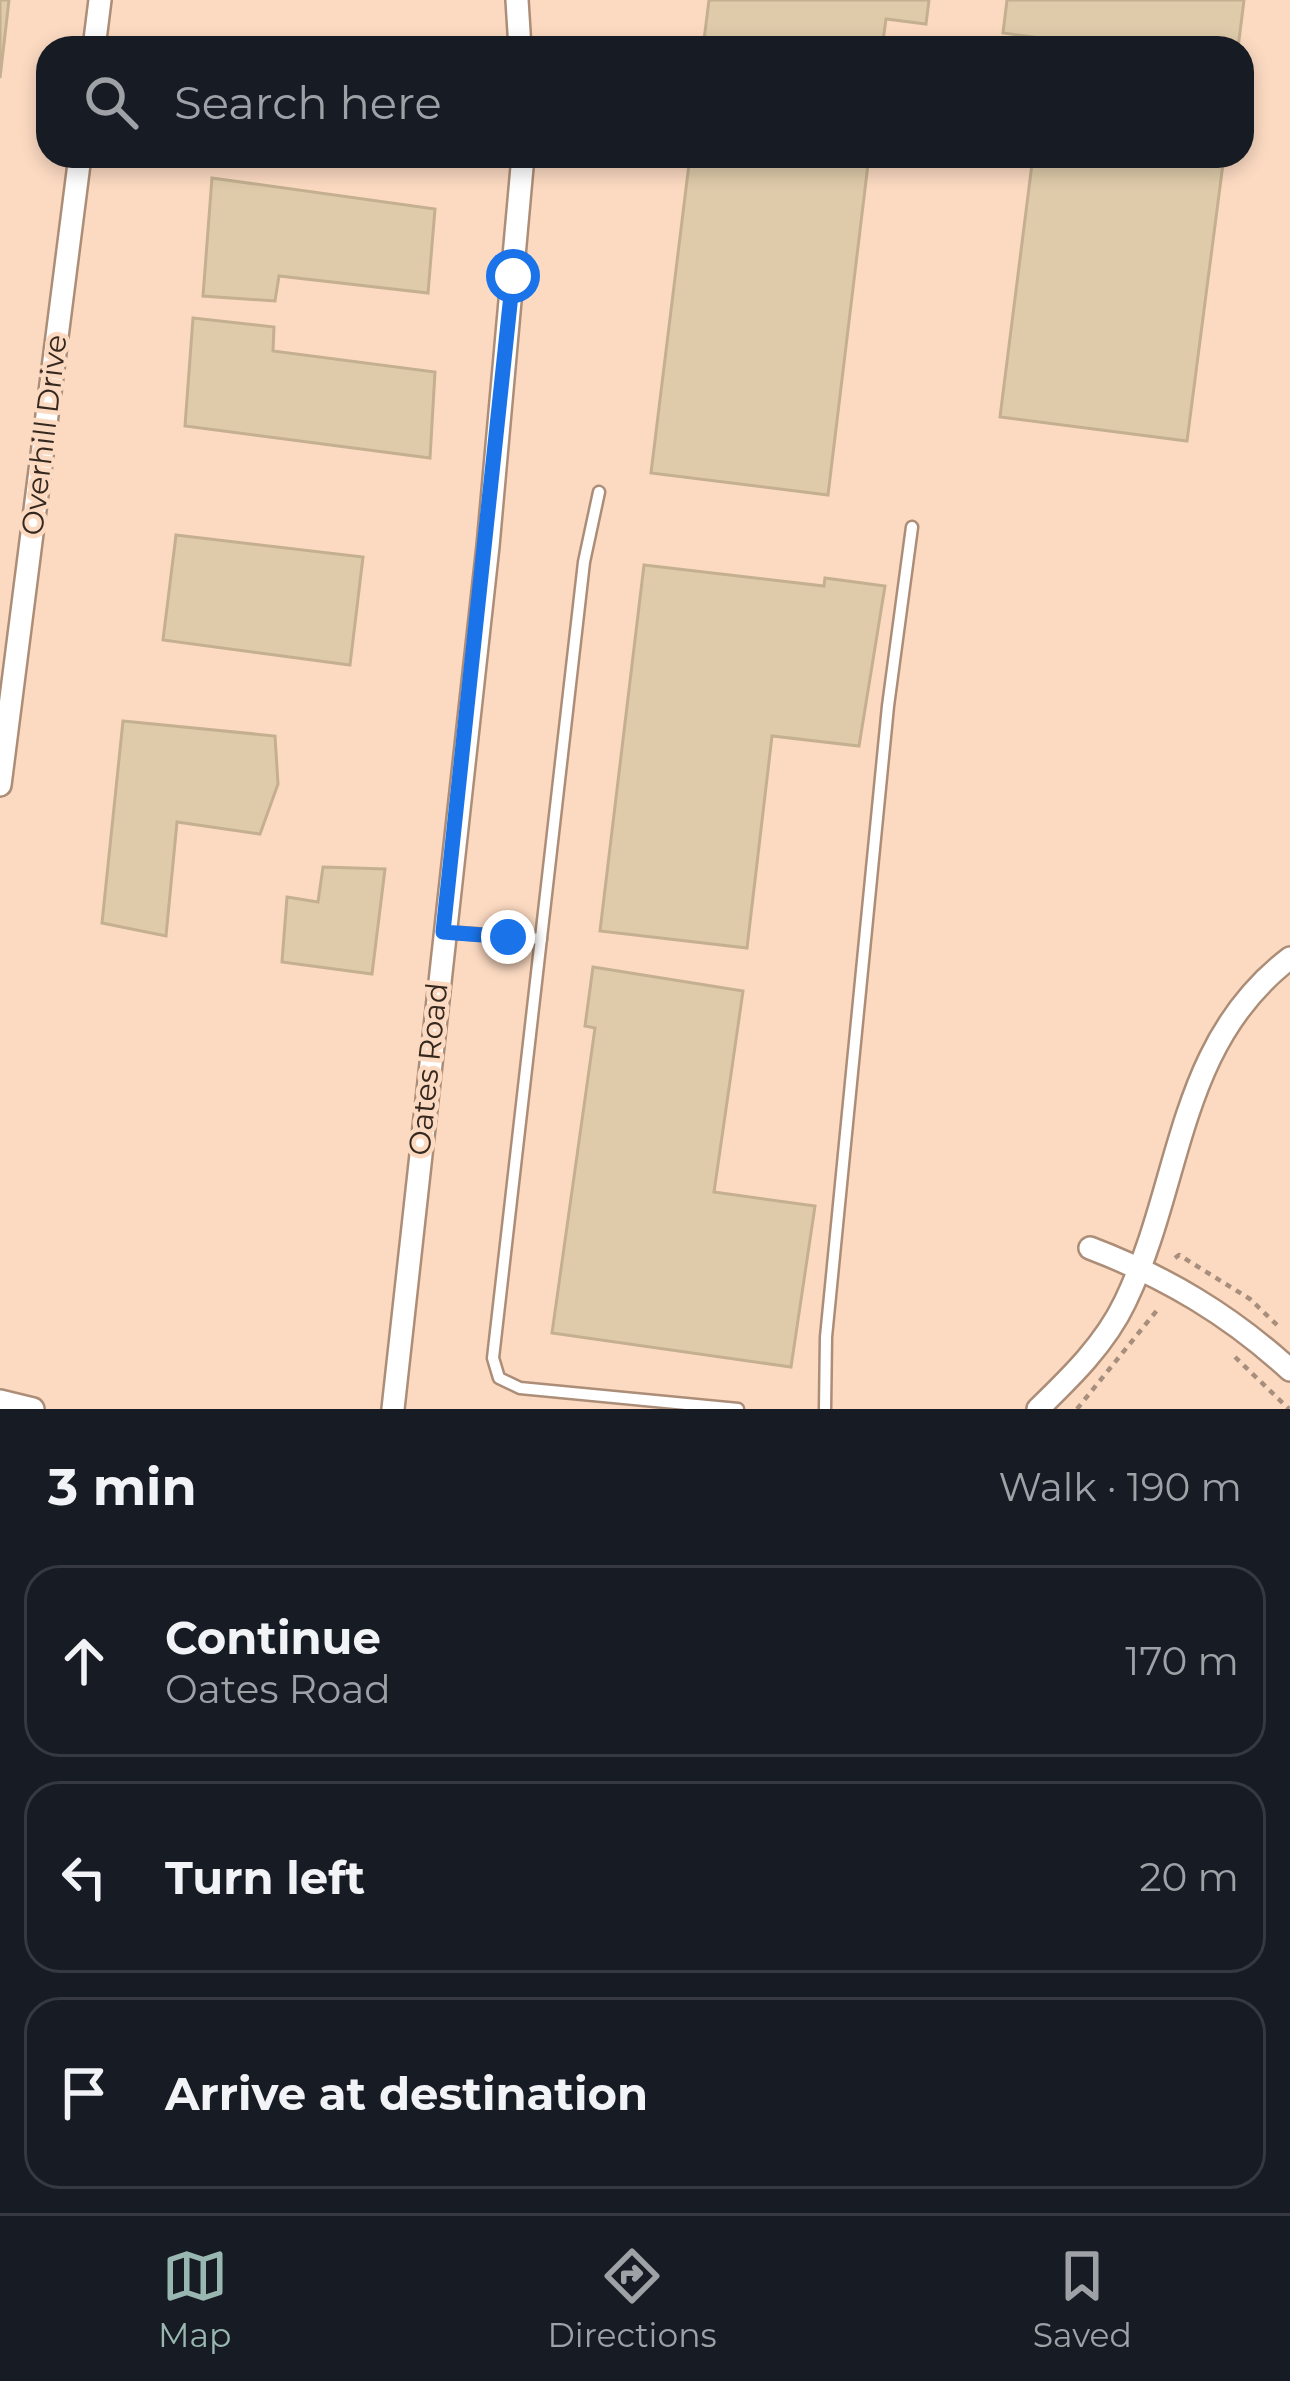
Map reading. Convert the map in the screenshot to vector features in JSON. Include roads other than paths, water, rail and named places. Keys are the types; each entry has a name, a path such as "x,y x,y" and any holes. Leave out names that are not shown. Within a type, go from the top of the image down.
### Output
{"street":[{"path":"96,36 100,0"},
{"path":"517,0 519,36"},
{"name":"Overhill Drive","path":"0,785 78,168"},
{"name":"Oates Road","path":"393,1409 488,546 523,168"},
{"path":"1038,1409 1083,1366 1148,1272 1198,1077 1240,1003 1290,958"},
{"path":"1090,1248 1148,1272 1236,1322 1290,1370"},
{"path":"0,1401 33,1409"}],"lane":[{"path":"599,492 584,562 493,1358 499,1378 520,1388 738,1409"},
{"path":"825,1409 826,1337 886,729 912,527"},
{"path":"443,932 541,939"}]}
